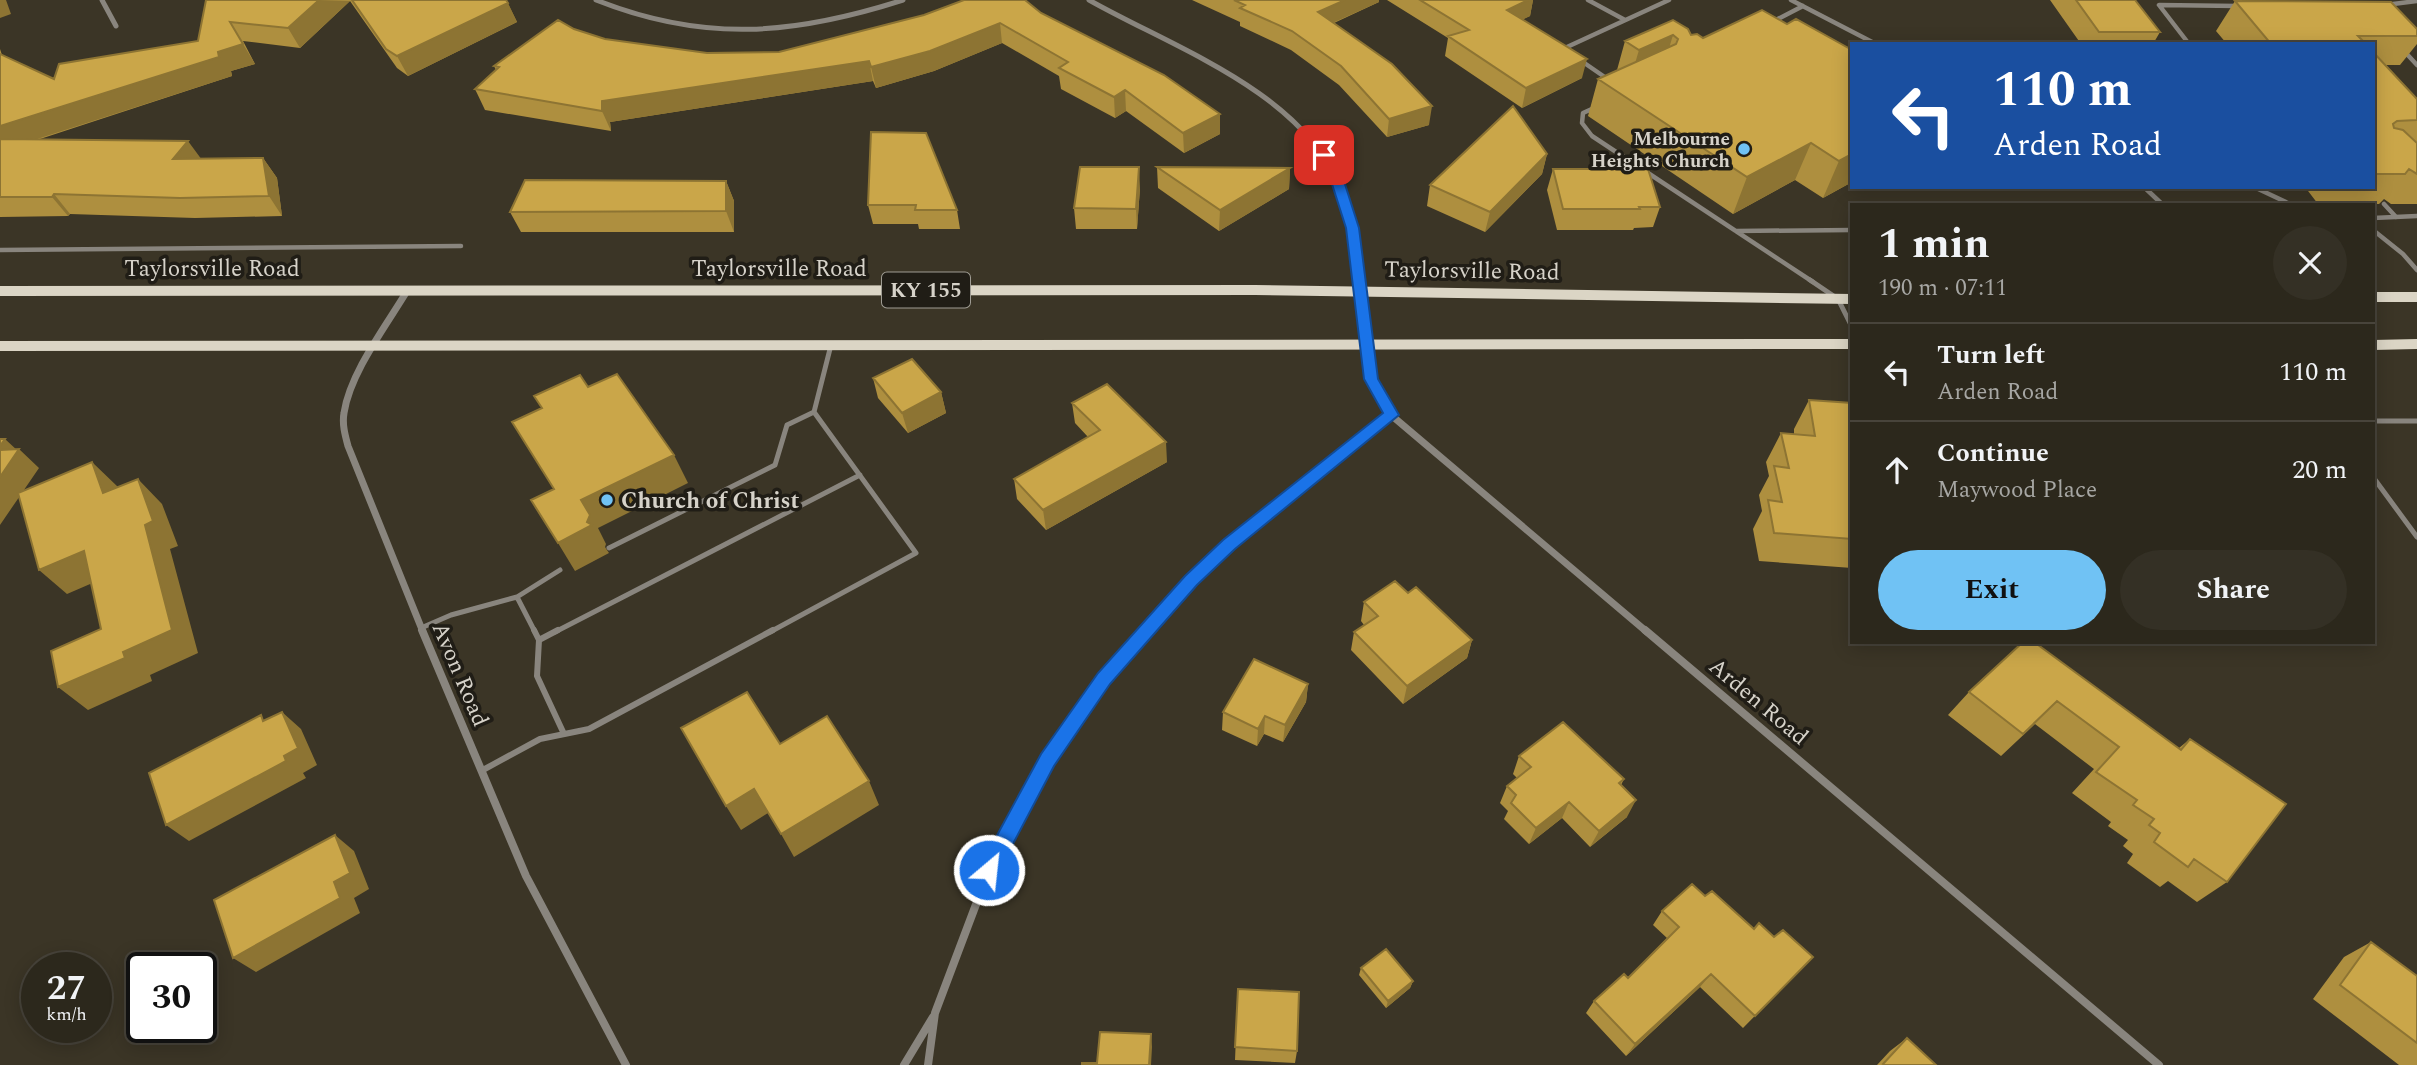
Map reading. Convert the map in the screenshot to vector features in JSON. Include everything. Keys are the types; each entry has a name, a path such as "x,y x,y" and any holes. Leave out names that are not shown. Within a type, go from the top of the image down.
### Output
{"main road":[{"name":"Taylorsville Road","path":"0,291 1359,291 1845,299"},
{"path":"2375,297 2417,297"},
{"path":"0,346 1850,344"},
{"path":"2375,345 2417,344"}],"street":[{"path":"102,0 116,26"},
{"path":"596,0 634,15 663,22 694,27 760,30 824,23 903,0"},
{"name":"Arden Road","path":"1089,0 1236,77 1279,107 1312,139 1336,178 1352,228 1371,379 1391,415 2159,1065"},
{"name":"Avon Road","path":"407,291 344,409 344,430 348,446 421,628 526,876 626,1065"},
{"path":"904,1065 935,1013 989,870 1047,760 1104,678 1191,581 1229,544 1391,415"},
{"path":"928,1065 935,1013"}],"lane":[{"path":"1588,0 1625,20"},
{"path":"1568,52 1567,47 1669,0"},
{"path":"1791,0 1872,42"},
{"path":"2384,5 2417,1"},
{"path":"2187,42 2159,5 2248,6"},
{"path":"1766,25 1803,6"},
{"path":"2417,48 2404,51 2417,65"},
{"path":"1578,59 1617,85"},
{"path":"1605,102 1583,113 1582,123 1592,136 1735,231 1845,299 1850,319"},
{"path":"2146,189 2161,203"},
{"path":"2258,189 2288,203"},
{"path":"2384,204 2396,217"},
{"path":"2375,218 2417,216"},
{"path":"1735,231 1850,230"},
{"path":"2375,231 2403,254 2417,270"},
{"path":"0,250 461,246"},
{"path":"814,411 831,345"},
{"path":"481,771 540,739 589,729 916,553 814,411"},
{"path":"608,548 775,465 780,458 782,436 789,422 814,411"},
{"path":"2375,421 2417,421"},
{"path":"539,640 860,475"},
{"path":"2375,480 2417,537"},
{"path":"421,628 451,615 517,597 560,570"},
{"path":"517,597 539,640 537,676 564,734"}],"building":[{"path":"206,0 319,0 288,28 230,22 243,44 218,52 219,57 0,126 0,54 54,79 59,64 198,41"},
{"path":"352,0 506,0 508,3 397,56 386,49"},
{"path":"964,0 1025,0 1041,13 1164,75 1220,114 1183,133 1125,90 1114,97 1059,68 1068,62 1000,23 930,51 871,67 869,61 602,101 602,111 475,89 499,67 494,66 558,20 574,29 605,39 707,53 779,52 924,15"},
{"path":"1234,0 1345,0 1318,12 1392,64 1432,106 1389,119 1341,66 1292,31 1240,8 1245,5"},
{"path":"1420,0 1528,0 1507,10 1587,59 1526,88 1448,36 1469,30"},
{"path":"2076,0 2135,0 2160,32 2099,32"},
{"path":"2235,1 2391,2 2417,29 2417,36 2358,36 2364,42 2269,42"},
{"name":"Melbourne Heights Church","path":"1762,10 1787,24 1796,19 1850,49 1850,155 1839,161 1811,143 1747,177 1598,79 1676,44 1678,39 1673,35 1639,50 1625,41 1673,20 1688,29 1691,35 1697,34 1703,38"},
{"path":"2375,54 2417,99 2417,120 2397,121 2393,124 2394,128 2403,130 2417,143 2417,174 2409,169 2405,174 2375,174"},
{"path":"1513,106 1547,154 1490,212 1430,185"},
{"path":"871,132 926,133 957,210 915,210 916,205 868,205"},
{"path":"0,139 188,141 173,159 263,158 269,196 180,198 54,194 52,197 0,197"},
{"path":"1080,167 1139,167 1136,209 1074,208"},
{"path":"1157,167 1290,168 1220,210"},
{"path":"1553,169 1648,169 1660,207 1563,209"},
{"path":"525,180 726,181 726,211 510,212"},
{"path":"912,359 941,392 902,413 873,378"},
{"name":"Church of Christ","path":"617,374 674,455 581,500 590,515 587,522 592,525 558,543 531,500 554,489 512,422 542,408 534,396 580,375 588,387"},
{"path":"1107,384 1166,442 1043,510 1014,479 1100,430 1072,403"},
{"path":"1809,400 1850,403 1850,539 1774,533 1768,500 1782,502 1774,466 1789,468 1781,433 1815,436"},
{"path":"19,449 0,477 0,450"},
{"path":"92,462 103,493 138,479 153,521 145,525 172,630 123,652 125,658 58,687 51,651 101,629 84,551 39,570 18,493"},
{"path":"1395,581 1408,593 1416,587 1472,640 1407,686 1354,632 1378,616 1364,602"},
{"path":"2021,644 2037,644 2181,750 2190,739 2286,804 2227,882 2194,859 2188,867 2154,842 2160,833 2149,825 2154,819 2133,805 2137,800 2096,772 2119,747 2057,701 2023,734 1969,692"},
{"path":"1254,659 1308,684 1285,725 1265,716 1258,729 1223,712"},
{"path":"747,692 780,744 827,716 869,781 781,834 754,789 726,806 681,728"},
{"path":"282,712 298,748 284,756 286,761 166,825 149,773 261,715 263,721"},
{"path":"1563,722 1624,779 1619,783 1636,800 1599,831 1569,802 1536,828 1511,803 1516,795 1507,786 1531,767 1519,756"},
{"path":"335,835 350,873 334,882 340,898 233,958 214,900"},
{"path":"1692,884 1705,896 1712,891 1754,929 1759,923 1774,937 1783,930 1813,957 1755,1016 1711,974 1635,1044 1594,1001 1624,974 1628,978 1679,927 1662,911"},
{"path":"2371,942 2417,976 2417,1043 2340,985"},
{"path":"1386,949 1413,981 1388,1001 1361,968"},
{"path":"1238,989 1299,992 1297,1051 1235,1047"},
{"path":"1100,1032 1151,1034 1149,1065 1082,1065 1097,1063"},
{"path":"1907,1038 1936,1065 1883,1064"}],"place":[{"name":"Melbourne Heights Church","path":"1744,149"},
{"name":"Church of Christ","path":"607,500"}],"route":[{"path":"989,870 1047,760 1104,678 1191,581 1229,544 1391,415 1371,379 1352,228 1336,178 1324,155"}]}
